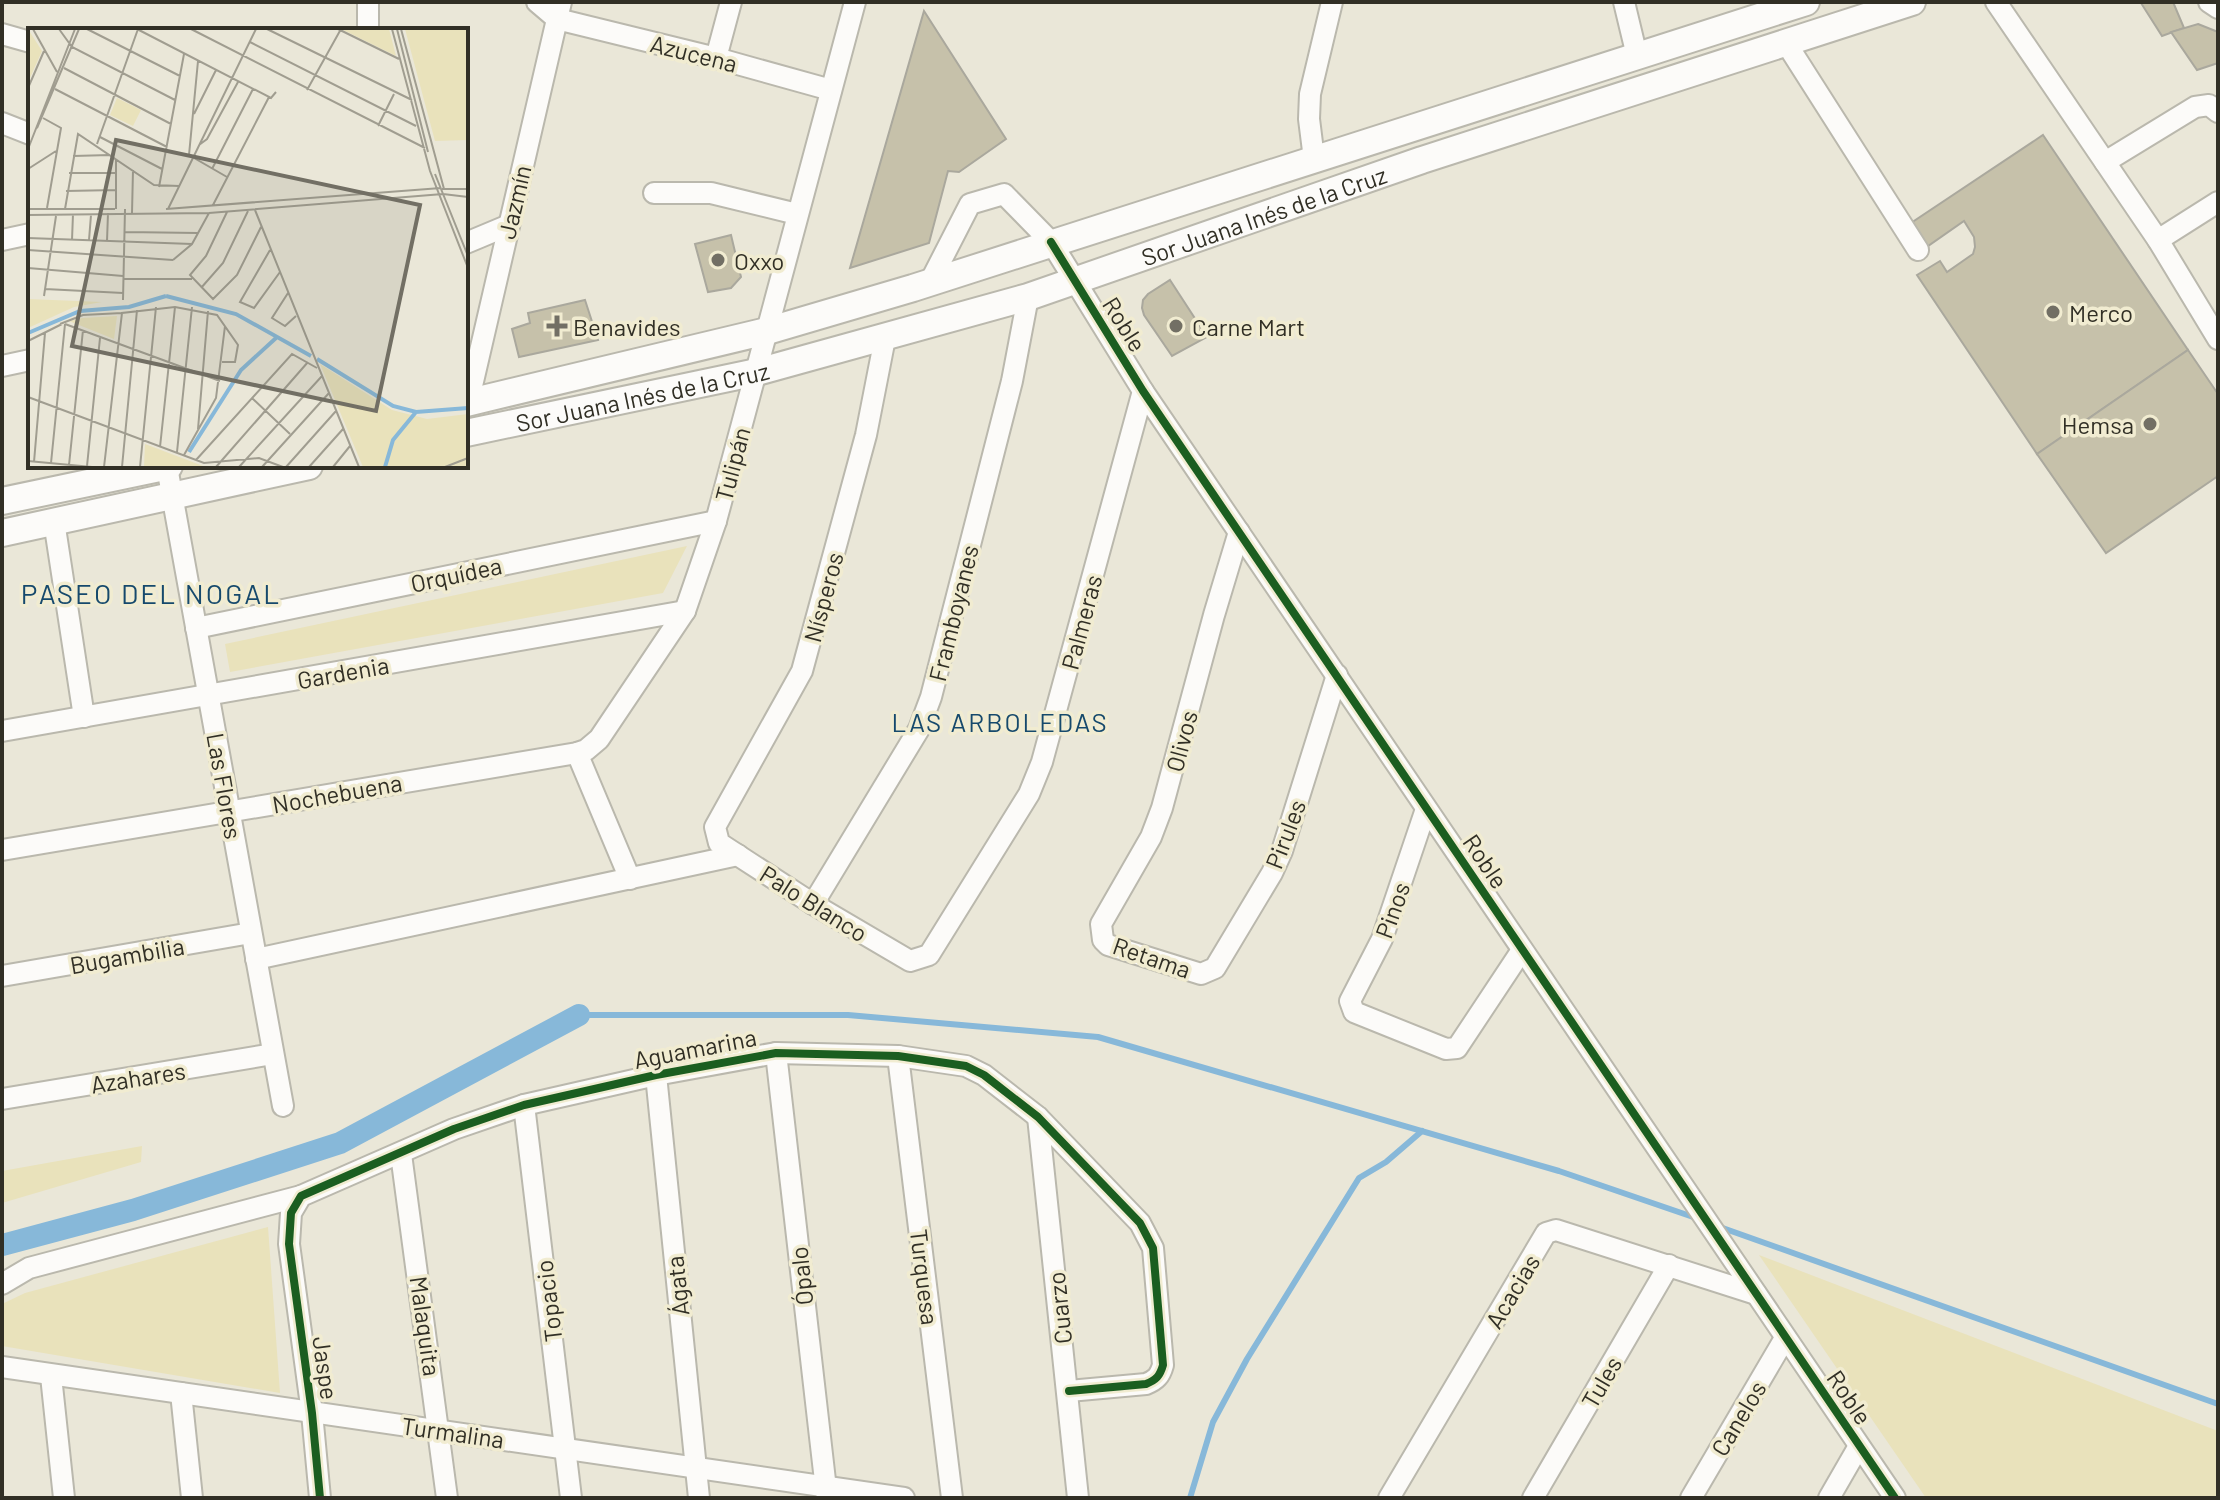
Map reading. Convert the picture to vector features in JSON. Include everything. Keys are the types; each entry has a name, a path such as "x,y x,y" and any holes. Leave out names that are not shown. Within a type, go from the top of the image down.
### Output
{"main road":[{"name":"Sor Juana Inés de la Cruz","path":"468,403 767,331 930,282 1806,2"},
{"name":"Sor Juana Inés de la Cruz","path":"468,433 757,372 1028,297 1422,160 1912,2"},
{"path":"1775,12 1786,43"},
{"path":"584,375 591,407"},
{"path":"2,501 101,473 149,468"},
{"path":"2,533 172,495 221,475 289,468"}],"street":[{"path":"368,2 368,28"},
{"path":"537,2 559,10"},
{"path":"716,58 731,2"},
{"name":"Tulipán","path":"577,753 599,739 685,611 716,521 855,2"},
{"path":"1314,159 1309,119 1310,94 1332,2"},
{"path":"1624,2 1637,56"},
{"path":"1996,2 2158,240 2218,339"},
{"path":"2209,2 2218,8"},
{"name":"Azucena","path":"559,10 831,90"},
{"name":"Jazmín","path":"468,399 559,10"},
{"path":"2,34 28,41"},
{"path":"1786,43 1918,250"},
{"path":"2105,162 2195,107 2209,105 2218,112"},
{"path":"2,123 28,137"},
{"path":"654,193 711,193 797,214"},
{"name":"Roble","path":"930,282 970,204 1004,194 1051,242 1143,391 1895,1498"},
{"path":"2158,240 2218,202"},
{"path":"468,242 509,225"},
{"path":"2,240 28,234"},
{"name":"Framboyanes","path":"813,904 919,729 931,697 1012,381 1028,297"},
{"name":"Nísperos","path":"716,837 715,827 802,671 866,435 885,338"},
{"path":"2,366 28,360"},
{"name":"Palmeras","path":"917,961 929,955 1029,794 1042,762 1143,391"},
{"name":"Las Flores","path":"168,468 283,1106"},
{"path":"54,521 84,717"},
{"name":"Orquídea","path":"196,628 716,521"},
{"name":"Olivos","path":"1103,940 1101,924 1151,837 1162,808 1239,532"},
{"name":"Gardenia","path":"2,731 685,611"},
{"name":"Pirules","path":"1201,974 1215,968 1277,862 1337,675"},
{"path":"577,753 630,879"},
{"name":"Nochebuena","path":"2,850 577,753"},
{"name":"Pinos","path":"1426,809 1394,910 1350,1001 1351,1008 1354,1012 1446,1049 1457,1048 1522,950"},
{"name":"Palo Blanco","path":"716,837 719,843 813,904 910,961 917,961"},
{"path":"256,959 738,855"},
{"name":"Bugambilia","path":"2,976 251,933"},
{"name":"Retama","path":"1103,940 1108,945 1201,974"},
{"name":"Aguamarina","path":"2,1284 29,1268 301,1196 454,1129 524,1105 656,1075 776,1053 898,1056 966,1066 984,1075 1038,1117 1148,1234 1154,1263 1163,1365 1160,1373 1156,1380 1146,1384 1069,1391"},
{"name":"Ópalo","path":"776,1053 826,1492"},
{"name":"Azahares","path":"2,1099 273,1054"},
{"name":"Turquesa","path":"898,1056 952,1498"},
{"name":"Ágata","path":"656,1075 699,1498"},
{"name":"Topacio","path":"524,1105 571,1498"},
{"name":"Cuarzo","path":"1038,1117 1078,1498"},
{"name":"Malaquita","path":"401,1154 447,1498"},
{"name":"Jaspe","path":"301,1196 291,1213 289,1244 320,1498"},
{"name":"Acacias","path":"1389,1498 1546,1233 1556,1230 1756,1294"},
{"name":"Tules","path":"1533,1498 1669,1265"},
{"name":"Canelos","path":"1691,1498 1785,1338"},
{"name":"Turmalina","path":"2,1367 695,1466 826,1492 904,1498"},
{"path":"51,1376 64,1498"},
{"path":"181,1393 192,1498"},
{"path":"1829,1498 1859,1446"}],"shaded area":[{"path":"687,546 663,593 230,672 225,644"},
{"path":"142,1146 141,1162 2,1203 2,1171"},
{"path":"268,1227 280,1393 2,1346 2,1304 25,1293"},
{"path":"1759,1255 2218,1431 2218,1498 1926,1498"}],"building":[{"path":"2173,2 2184,28 2162,36 2141,3"},
{"path":"924,11 1006,139 959,172 948,171 929,243 850,268"},
{"path":"2198,24 2218,32 2218,63 2197,70 2171,32"},
{"name":"Merco","path":"2043,135 2188,350 2037,454 1917,275 1940,261 1947,272 1973,254 1974,237 1964,221 1928,246 1911,223"},
{"name":"Oxxo","path":"731,235 741,277 731,288 708,292 695,244"},
{"name":"Carne Mart","path":"1170,280 1207,337 1172,356 1142,308 1148,294"},
{"name":"Benavides","path":"585,300 598,340 519,357 512,329 530,323 528,313"},
{"name":"Hemsa","path":"2188,350 2218,394 2218,476 2106,553 2037,454"}],"waterway":[{"path":"579,1015 848,1015 1098,1037 1559,1171 1699,1219"},
{"path":"2,1245 133,1210 340,1143 579,1015"},
{"path":"1190,1498 1213,1422 1247,1359 1359,1178 1386,1162 1422,1131"},
{"path":"1717,1226 2218,1404"}],"cycle path":[{"path":"1051,242 1143,391 1895,1498"},
{"path":"320,1498 289,1244 291,1213 301,1196 454,1129 524,1105 656,1075 776,1053 898,1056 966,1066 984,1075 1038,1117 1140,1223 1153,1248 1163,1365 1155,1379 1146,1384 1069,1391"}],"place":[{"name":"Oxxo","path":"718,260"},
{"name":"Merco","path":"2053,312"},
{"name":"Benavides","path":"557,326"},
{"name":"Carne Mart","path":"1176,326"},
{"name":"Hemsa","path":"2150,424"}],"district":[{"name":"PASEO DEL NOGAL","path":"151,593"},
{"name":"LAS ARBOLEDAS","path":"1000,721"}]}
